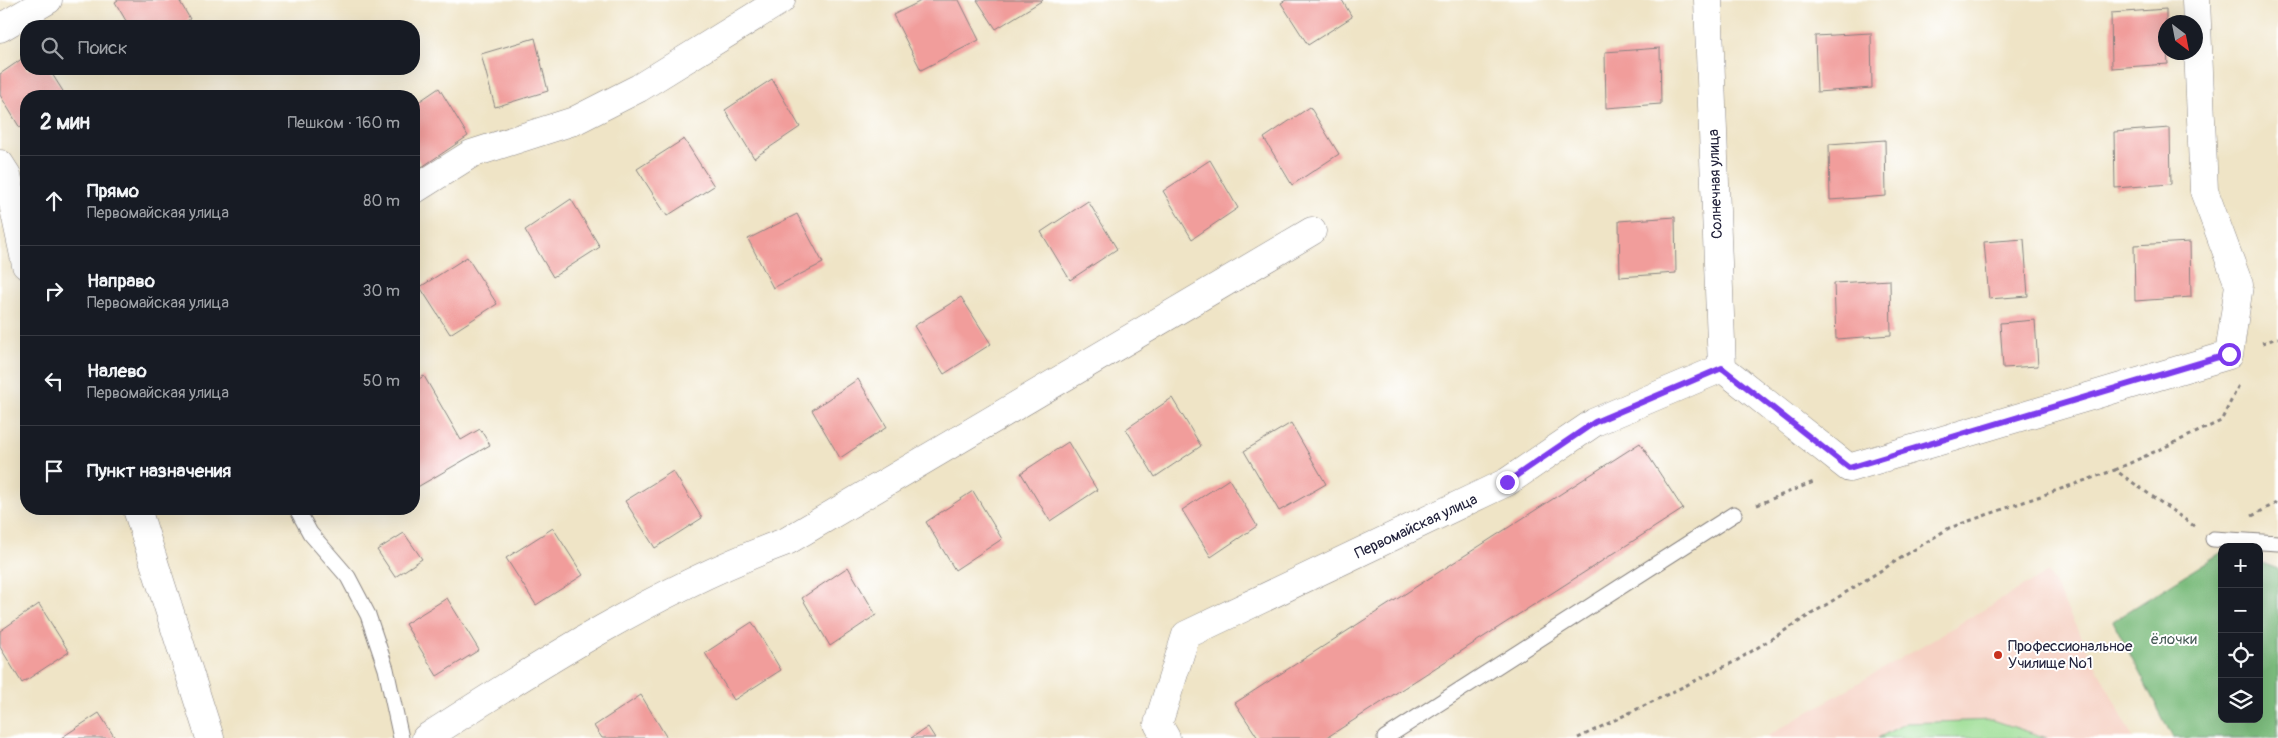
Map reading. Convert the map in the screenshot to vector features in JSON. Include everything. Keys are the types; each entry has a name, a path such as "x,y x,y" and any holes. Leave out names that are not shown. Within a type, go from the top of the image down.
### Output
{"street":[{"path":"0,28 48,0"},
{"path":"420,186 471,154 574,121 639,88 781,0"},
{"name":"Солнечная улица","path":"1708,0 1722,368"},
{"path":"1722,368 1849,468 2229,354 2239,285 2204,191 2196,0"},
{"path":"0,164 8,175 20,235"},
{"path":"426,738 550,658 680,586 734,560 788,540 1312,231"},
{"name":"Первомайская улица","path":"1166,738 1158,724 1186,635 1507,482 1595,422 1722,368"},
{"path":"139,515 210,738"}],"lane":[{"path":"1385,738 1734,514"},
{"path":"300,515 310,533 348,577 368,616 386,670 401,738"},
{"path":"2212,539 2278,543"}],"path":[{"path":"1578,738 1736,660 1949,528 2114,470 2220,421 2240,384 2229,354"},
{"path":"1734,514 1849,468"},
{"path":"2114,470 2212,539 2278,502"}],"shaded area":[{"name":"Профессиональное Училище №1","path":"2048,572 2133,738 1764,738"}],"green space":[{"name":"ёлочки","path":"2218,555 2218,723 2263,723 2263,563 2278,569 2278,738 2173,738 2113,621"},
{"path":"1993,720 2047,738 1878,738 1906,723"}],"building":[{"path":"118,0 179,0 190,19 126,20 115,2"},
{"path":"923,0 959,0 979,40 921,70 893,15"},
{"path":"977,0 1043,0 996,29"},
{"path":"1286,0 1342,0 1352,17 1308,45 1281,3"},
{"path":"2166,9 2166,15 2158,15 2158,60 2168,60 2168,64 2112,68 2111,13"},
{"path":"1871,33 1872,88 1817,92 1815,36"},
{"path":"535,38 548,91 495,107 481,54"},
{"path":"1660,48 1661,104 1606,108 1605,52"},
{"path":"20,60 20,75 53,75 62,90 20,90 20,128 0,95 0,74"},
{"path":"772,79 800,127 754,158 725,110"},
{"path":"439,88 468,136 422,167 420,164 420,101"},
{"path":"1310,107 1339,154 1292,185 1264,138"},
{"path":"2170,128 2171,184 2115,188 2114,132"},
{"path":"684,139 714,186 667,216 637,169"},
{"path":"1885,140 1886,196 1830,200 1829,144"},
{"path":"1210,160 1238,208 1192,239 1163,191"},
{"path":"571,199 600,247 553,277 525,230"},
{"path":"1088,201 1117,249 1070,280 1041,232"},
{"path":"797,214 823,263 773,288 748,239"},
{"path":"1675,217 1676,273 1620,277 1619,221"},
{"path":"2024,239 2028,296 1989,299 1984,242"},
{"path":"2190,242 2191,297 2135,301 2134,245"},
{"path":"467,257 497,304 450,334 420,287"},
{"path":"1890,280 1891,335 1836,339 1834,283"},
{"path":"961,297 991,344 944,374 914,326"},
{"path":"2035,320 2038,366 2003,368 2000,323"},
{"path":"424,376 461,440 480,429 490,445 420,486 420,378"},
{"path":"858,379 887,427 840,458 812,410"},
{"path":"1172,398 1201,446 1155,477 1126,429"},
{"path":"1291,423 1326,484 1279,511 1244,451"},
{"path":"1068,442 1097,490 1050,521 1021,473"},
{"path":"1640,443 1683,509 1326,738 1258,738 1235,703"},
{"path":"673,471 702,518 655,548 625,501"},
{"path":"1229,479 1257,526 1211,557 1182,510"},
{"path":"973,491 1002,539 955,570 926,522"},
{"path":"553,528 583,575 536,605 506,558"},
{"path":"404,533 422,559 395,577 377,550"},
{"path":"848,567 876,615 830,646 802,598"},
{"path":"447,598 479,650 437,676 405,624"},
{"path":"39,604 69,652 22,683 0,647 0,631"},
{"path":"752,622 781,670 734,700 705,653"},
{"path":"641,695 667,738 602,738 594,726"},
{"path":"99,713 115,738 61,738"},
{"path":"928,727 935,738 911,738"}],"place":[{"name":"Профессиональное Училище №1","path":"1998,655"}],"route":[{"path":"1507,482 1595,422 1722,368 1849,468 2229,354"}]}
